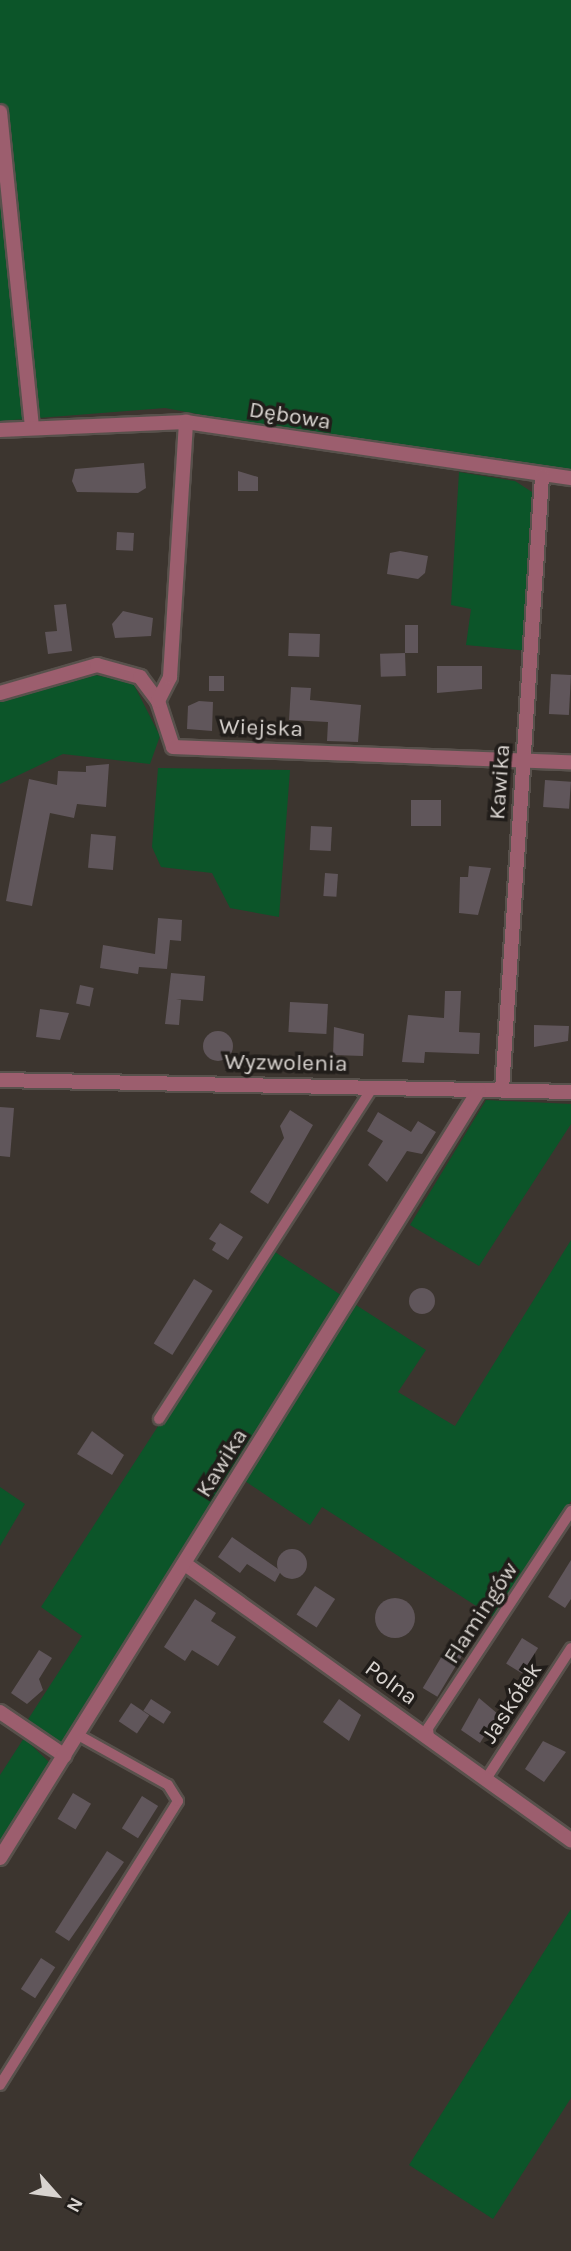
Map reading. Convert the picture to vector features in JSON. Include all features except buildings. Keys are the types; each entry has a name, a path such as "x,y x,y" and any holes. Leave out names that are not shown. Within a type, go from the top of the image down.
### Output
{"street":[{"path":"0,112 32,427"},
{"path":"158,701 170,677 186,422"},
{"name":"Dębowa","path":"0,430 186,422 542,476 571,478"},
{"name":"Kawika","path":"502,1090 542,476"},
{"name":"Wiejska","path":"0,693 97,665 140,677 158,701 173,747 571,762"},
{"name":"Wyzwolenia","path":"0,1080 571,1092"},
{"name":"Kawika","path":"0,1858 480,1090"},
{"name":"Polna","path":"185,1564 571,1840"},
{"path":"0,1712 65,1756"}],"lane":[{"path":"159,1419 372,1088"},
{"name":"Flamingów","path":"429,1738 428,1728 571,1511"},
{"name":"Jaskółek","path":"486,1779 571,1648"},
{"path":"0,2085 178,1801 168,1785 78,1735"}],"green space":[{"path":"0,0 571,0 571,470 371,446 165,408 0,421"},
{"path":"459,472 515,481 532,492 528,651 466,645 471,609 451,605"},
{"path":"96,675 133,683 160,736 150,764 63,754 0,784 0,702"},
{"path":"158,768 290,770 279,917 230,908 212,873 161,867 152,847"},
{"path":"486,1100 571,1104 571,1124 479,1266 410,1225"},
{"path":"571,1240 571,1501 495,1618 322,1507 310,1525 245,1481 356,1305 426,1350 398,1392 455,1426"},
{"path":"272,1250 344,1297 62,1747 25,1724 82,1636 41,1607"},
{"path":"0,1487 25,1504 0,1546"},
{"path":"24,1738 50,1763 0,1841 0,1775"},
{"path":"571,1909 571,2098 493,2219 409,2165"}]}
